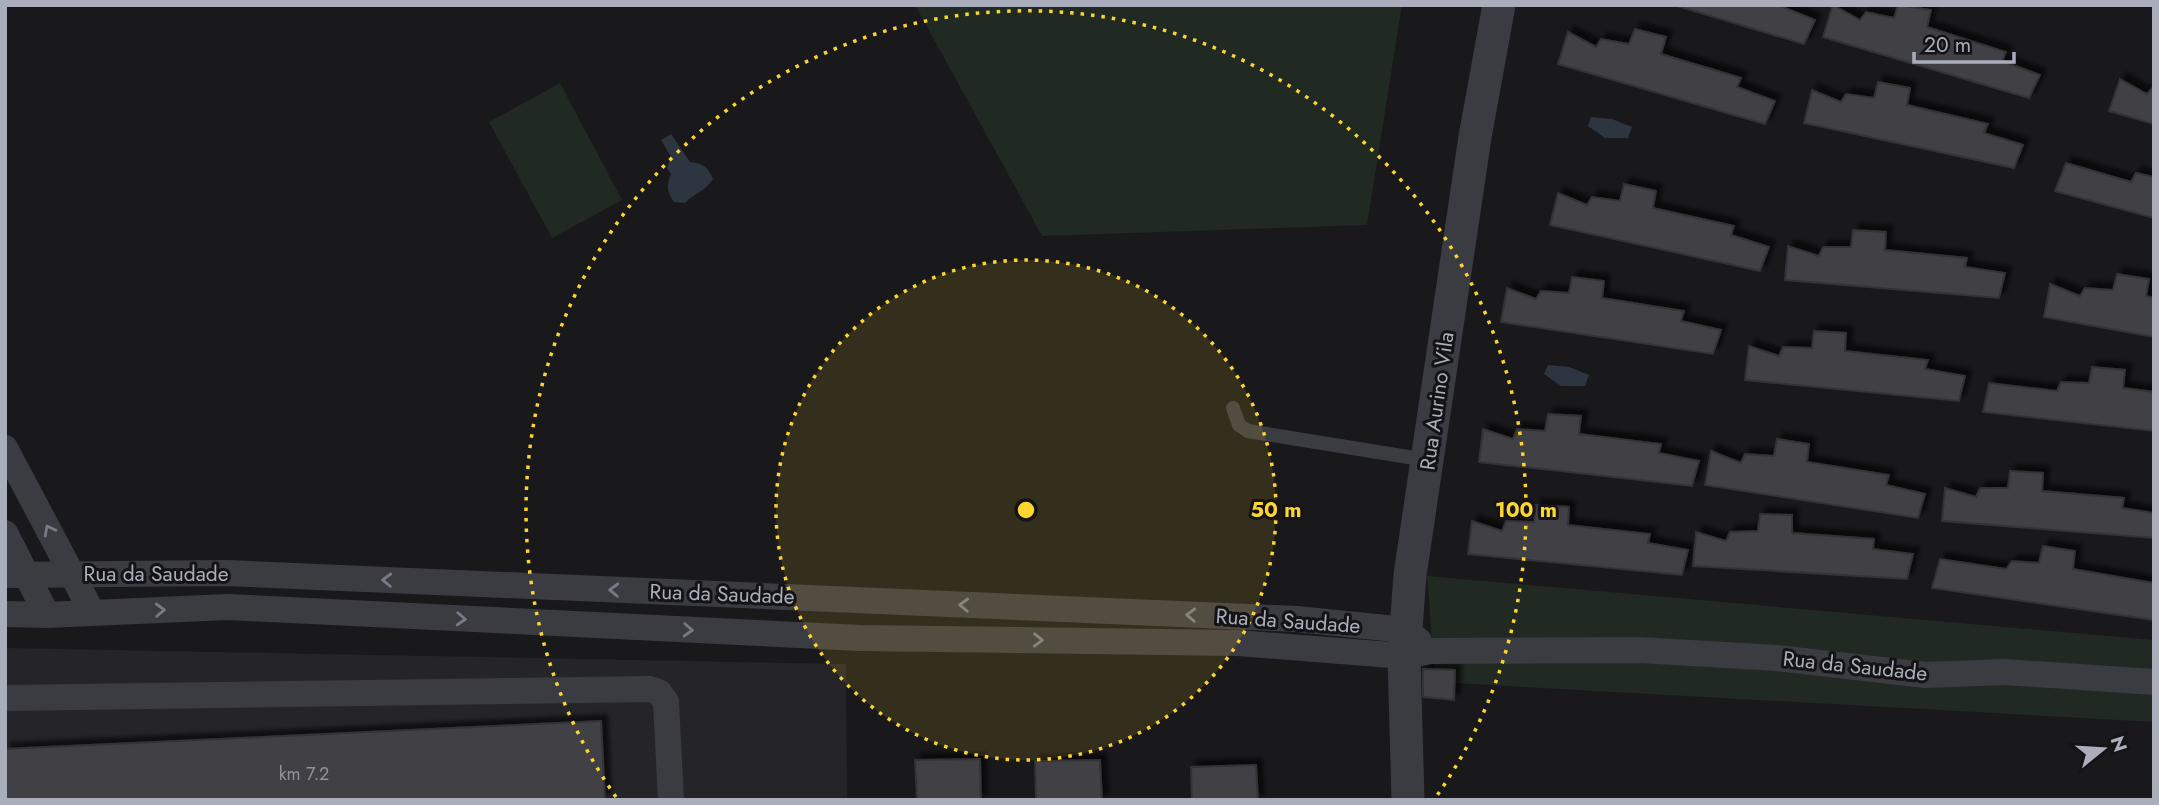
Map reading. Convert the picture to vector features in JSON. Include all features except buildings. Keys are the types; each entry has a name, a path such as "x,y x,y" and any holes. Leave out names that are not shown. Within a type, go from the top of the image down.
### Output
{"street":[{"name":"Rua Aurino Vila","path":"1408,800 1414,646 1410,575 1475,137 1499,5"},
{"path":"5,448 92,612"},
{"path":"5,533 16,575 47,615"},
{"name":"Rua da Saudade","path":"16,575 253,574 1297,619 1414,646"},
{"name":"Rua da Saudade","path":"5,614 47,615 228,607 860,638 1639,650 1715,653 1925,675 2005,672 2154,682"},
{"path":"5,698 650,689 659,692 666,702 671,800"}],"lane":[{"path":"1233,408 1239,425 1248,431 1428,460"}],"shaded area":[{"path":"915,5 1402,5 1367,225 1042,236"},
{"path":"560,83 622,200 552,238 489,122"},
{"path":"1591,117 1612,119 1632,127 1628,138 1605,138 1588,126"},
{"path":"671,134 690,162 704,166 713,179 685,203 674,202 669,192 671,174 667,168 671,157 661,140"},
{"path":"1548,365 1569,367 1589,375 1585,386 1561,386 1544,374"},
{"path":"1427,576 2154,640 2154,722 1435,682"},
{"path":"5,648 846,664 847,800 5,800"}]}
